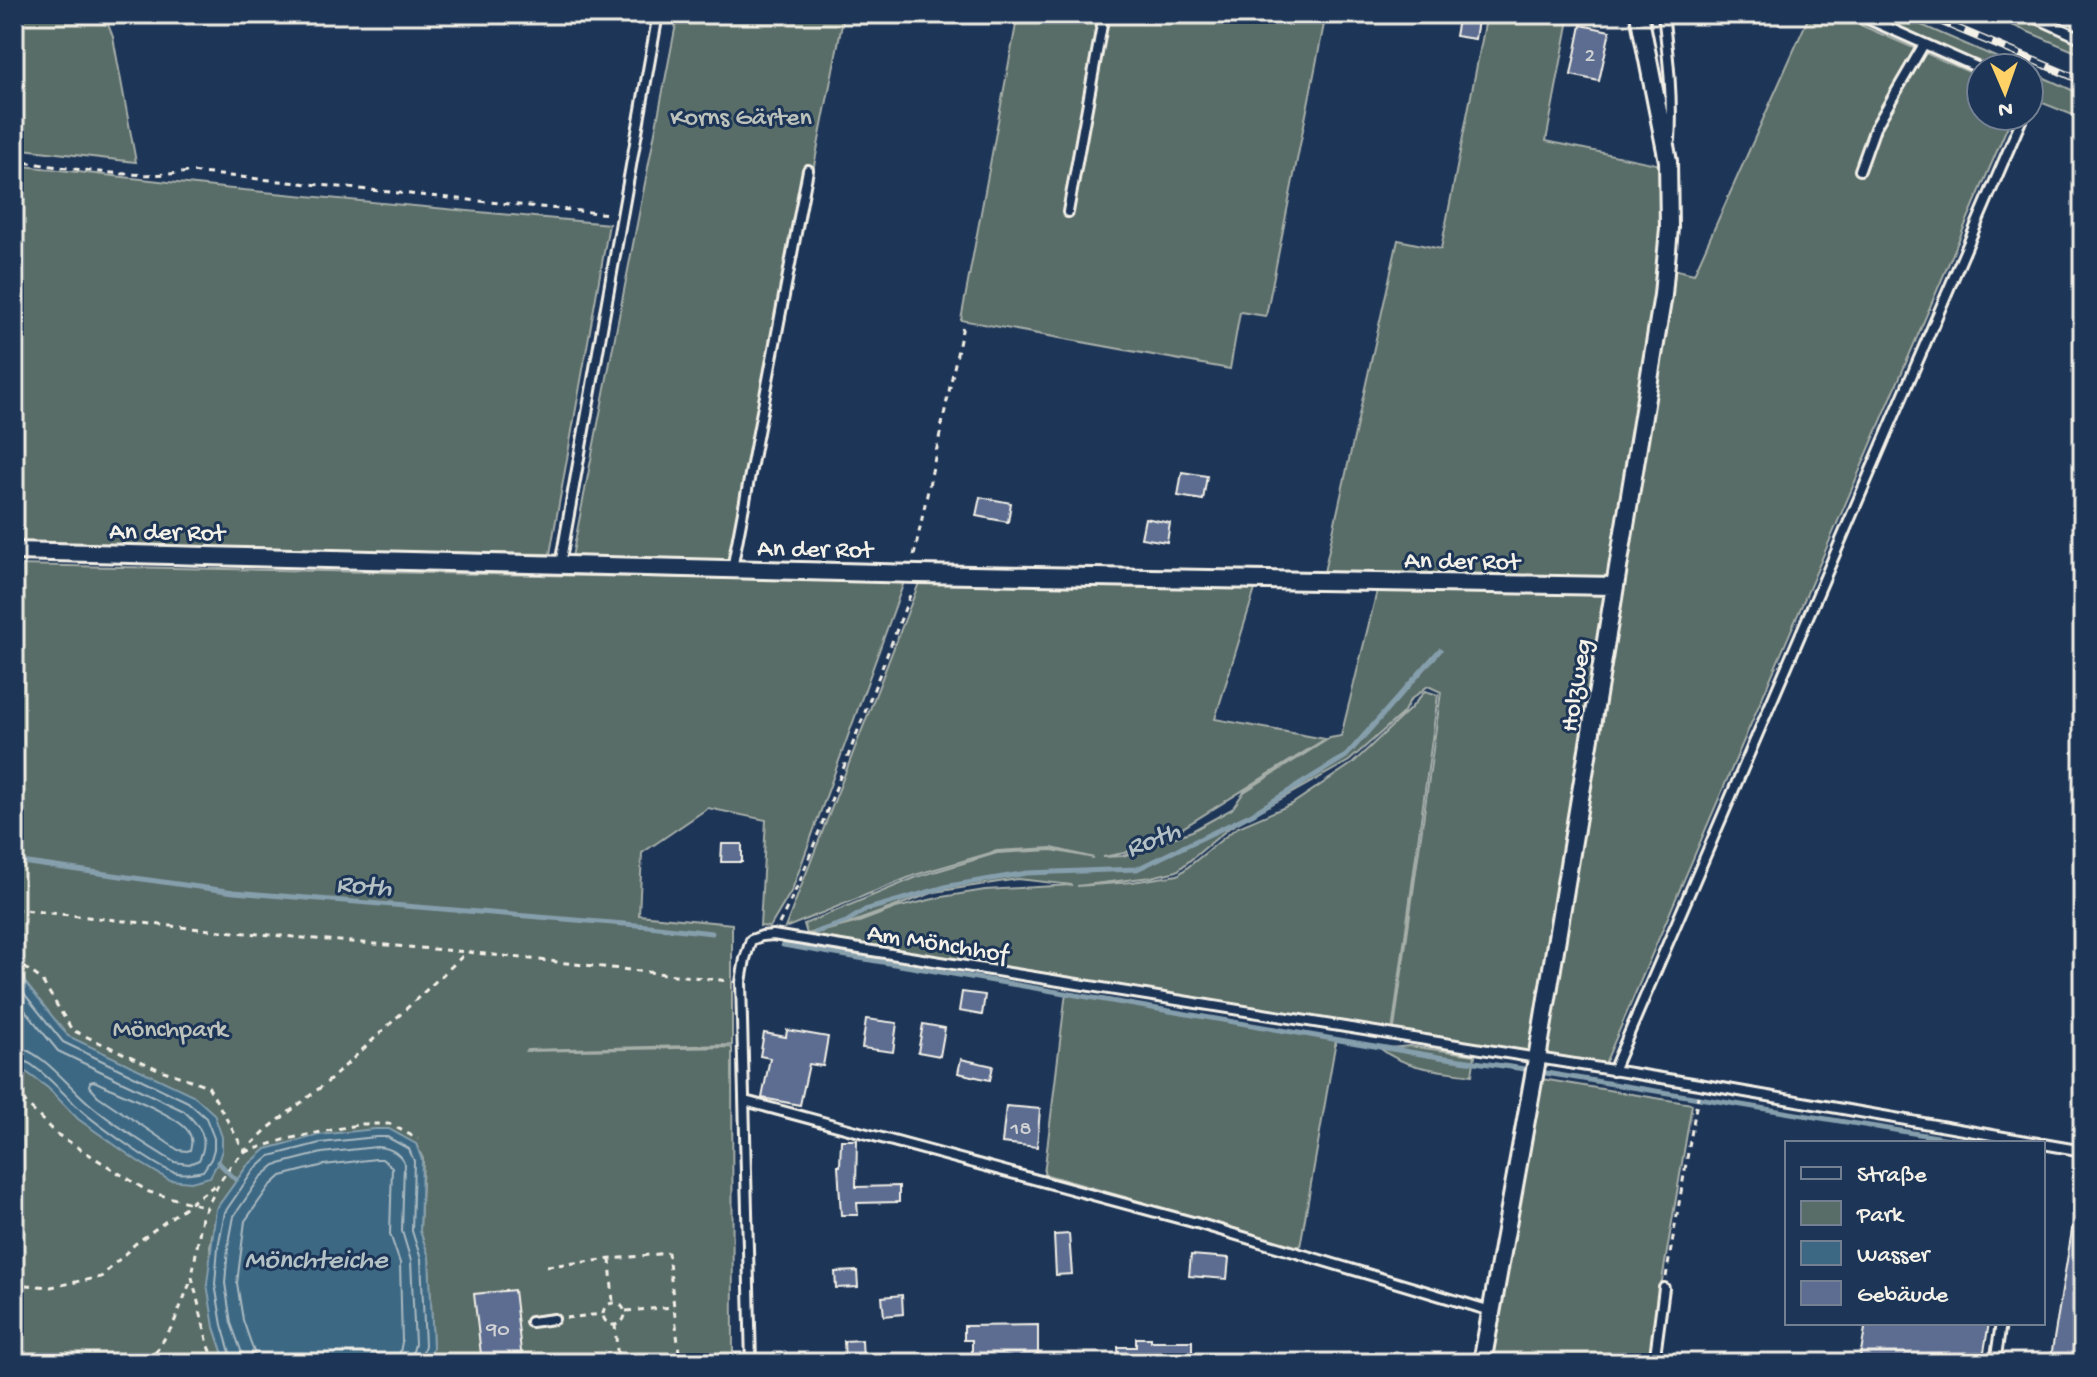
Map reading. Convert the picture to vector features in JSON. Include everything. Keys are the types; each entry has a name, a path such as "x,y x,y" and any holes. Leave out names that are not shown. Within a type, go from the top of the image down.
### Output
{"street":[{"name":"Holzweg","path":"1482,1363 1537,1059 1663,295 1669,228 1668,161 1639,14"},
{"name":"An der Rot","path":"14,551 914,574 1614,586"}],"lane":[{"path":"560,565 658,14"},
{"path":"1068,212 1104,14"},
{"path":"1663,14 1671,123 1668,161"},
{"path":"1857,14 1965,62"},
{"path":"2028,14 2083,39"},
{"path":"1860,170 1875,128 1924,44"},
{"path":"1613,1071 2016,132"},
{"path":"732,569 808,170"},
{"path":"751,1363 741,982 751,940 773,935"},
{"name":"Am Mönchhof","path":"773,935 1715,1087 2028,1141"},
{"path":"745,1101 1200,1224 1492,1311"},
{"name":"Am Mönchhof","path":"2045,1144 2083,1151"},
{"path":"1654,1363 1664,1288"},
{"path":"531,1322 554,1319"},
{"path":"1995,1363 2001,1325"}],"path":[{"path":"14,161 125,174 165,176 190,172 621,215"},
{"path":"773,935 800,881 914,574 964,321"},
{"path":"14,909 467,952 741,982"},
{"path":"149,1363 173,1325 192,1277 202,1217 232,1164 266,1130 330,1080 467,952"},
{"path":"14,960 41,979 72,1030 158,1069 208,1086 245,1152"},
{"path":"14,1091 55,1133 149,1192 207,1207"},
{"path":"1664,1288 1696,1107"},
{"path":"245,1152 287,1139 362,1124 390,1124 418,1139"},
{"path":"14,1284 51,1287 101,1277 135,1244 219,1183"},
{"path":"547,1266 668,1253 680,1361 667,1363"},
{"path":"610,1259 613,1303"},
{"path":"192,1277 208,1344 216,1363"},
{"path":"613,1303 625,1312"},
{"path":"613,1303 606,1307 604,1314 609,1323 622,1321 625,1312"},
{"path":"625,1312 674,1307"},
{"path":"554,1319 604,1314"},
{"path":"615,1324 618,1363"}],"green space":[{"path":"14,14 104,14 113,37 136,162 14,148"},
{"name":"Korns Gärten","path":"678,14 844,14 813,171 803,169 729,560 572,557"},
{"path":"1018,14 1326,14 1266,316 1240,312 1230,369 961,320"},
{"path":"1487,14 1570,14 1546,141 1661,165 1673,269 1694,274 1810,14 1835,14 1965,70 1965,132 2005,132 1604,1066 1394,1029 1441,692 1428,686 1349,761 1229,828 1177,871 1077,886 1178,875 1236,828 1292,804 1353,763 1411,708 1425,691 1438,695 1392,1032 808,935 942,897 985,890 1072,885 1018,879 935,892 853,922 807,934 804,924 917,877 997,853 1052,850 1094,858 1052,848 997,851 915,875 785,928 919,583 1256,586 1215,719 1325,739 1168,837 1103,857 1123,856 1192,831 1232,809 1244,792 1330,738 1341,736 1381,575 1324,572 1398,240 1441,249"},
{"path":"1869,14 1896,14 1984,52 1965,52 1965,57"},
{"path":"1986,14 2014,14 2083,45 2083,55"},
{"path":"2045,78 2083,95 2083,119 2045,104"},
{"path":"14,165 609,224 550,554 14,546"},
{"name":"Mönchpark","path":"14,565 904,582 792,890 770,927 760,926 766,820 708,808 642,853 639,915 732,924 732,1045 527,1051 732,1047 733,1363 427,1363 433,1347 429,1257 420,1231 423,1159 416,1144 247,1166 217,1209 210,1246 214,1327 226,1363 14,1363"},
{"path":"1066,992 1336,1040 1300,1247 1044,1174"},
{"path":"1409,1046 1475,1055 1472,1075 1412,1065 1381,1049"},
{"path":"1542,1079 1692,1104 1648,1363 1492,1363"}],"water":[{"path":"14,971 68,1036 193,1095 214,1114 222,1137 222,1150 210,1177 191,1182 169,1180 78,1119 48,1088 14,1063"},
{"name":"Mönchteiche","path":"389,1129 416,1144 422,1160 420,1231 429,1257 433,1347 427,1363 226,1363 214,1327 207,1284 216,1209 247,1166 266,1149 319,1135"}],"building":[{"path":"1459,14 1479,14 1475,39 1455,36"},
{"path":"1581,25 1610,31 1599,81 1571,75"},
{"path":"1182,472 1207,476 1203,500 1178,496"},
{"path":"980,497 1011,503 1008,522 976,516"},
{"path":"1145,518 1170,523 1167,542 1141,538"},
{"path":"722,844 742,844 742,862 721,862"},
{"path":"962,992 985,995 982,1015 959,1011"},
{"path":"866,1019 897,1023 893,1052 862,1048"},
{"path":"923,1024 945,1028 940,1056 918,1052"},
{"path":"787,1030 828,1037 823,1066 809,1064 800,1105 762,1098 770,1058 760,1056 764,1033 786,1037"},
{"path":"961,1059 993,1066 990,1080 958,1073"},
{"path":"1006,1106 1040,1109 1037,1147 1002,1143"},
{"path":"841,1140 857,1140 856,1187 899,1186 899,1202 857,1203 858,1215 841,1215 838,1166"},
{"path":"2075,1212 2083,1213 2083,1363 2050,1363"},
{"path":"1069,1234 1072,1274 1056,1275 1054,1235"},
{"path":"1191,1255 1229,1258 1227,1279 1189,1276"},
{"path":"857,1271 858,1287 836,1288 835,1272"},
{"path":"514,1290 522,1360 482,1363 474,1294"},
{"path":"902,1295 903,1314 884,1316 882,1297"},
{"path":"1038,1325 1038,1358 1017,1359 1018,1363 1003,1363 1003,1359 972,1359 972,1340 964,1340 964,1326"},
{"path":"1866,1325 1989,1325 1982,1363 1859,1363"},
{"path":"1136,1338 1192,1341 1192,1363 1119,1363 1118,1347 1136,1347"},
{"path":"862,1340 863,1361 845,1362 844,1341"}],"waterway":[{"name":"Roth","path":"816,932 846,922 865,910 949,886 1027,873 1137,869 1252,814 1346,756 1440,650"},
{"name":"Roth","path":"14,861 234,892 712,933"},
{"path":"783,945 1525,1069"},
{"path":"1546,1073 1962,1141"},
{"path":"218,1162 236,1180"}],"railway":[{"path":"1923,14 2083,81"}]}
